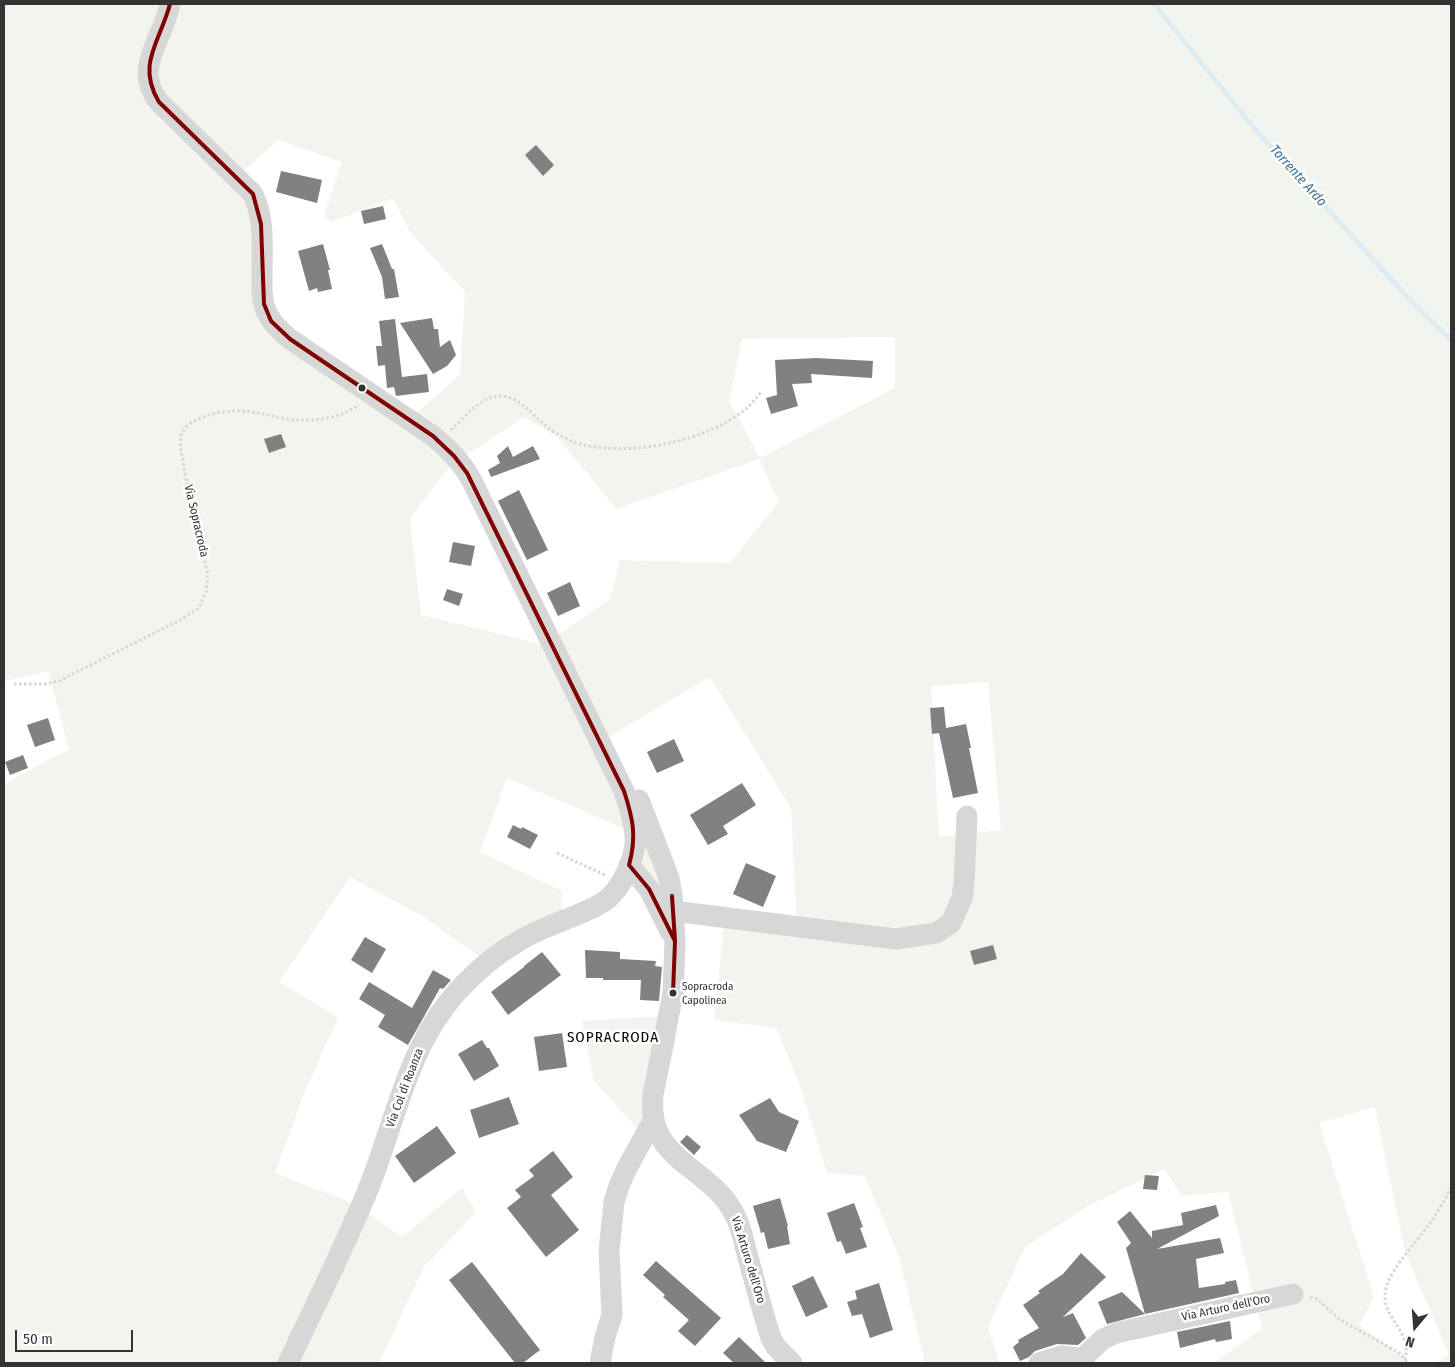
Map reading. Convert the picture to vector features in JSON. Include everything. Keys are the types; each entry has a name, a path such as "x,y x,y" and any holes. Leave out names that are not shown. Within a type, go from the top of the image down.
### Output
{"street":[{"path":"170,4 165,24 148,69 149,87 159,102 253,194 258,206 263,229 262,299 266,312 290,339 440,441 463,465 624,791 636,837 626,874"},
{"name":"Via Arturo dell'Oro","path":"624,791 638,798 643,808 669,878 674,911 673,993 652,1107 656,1130 666,1148 717,1191 735,1215 771,1338 776,1347 792,1363"},
{"path":"674,911 895,939 936,933 951,923 962,898 967,816"},
{"name":"Via Arturo dell'Oro","path":"626,874 649,890 675,941"},
{"name":"Via Col di Roanza","path":"288,1363 368,1191 411,1066 436,1019 455,994 491,960 520,940 603,902 613,894 626,874"},
{"path":"600,1363 612,1315 609,1251 614,1202 627,1168 654,1119"},
{"name":"Via Arturo dell'Oro","path":"1039,1363 1061,1356 1084,1357 1104,1340 1116,1333 1293,1294"}],"path":[{"path":"440,441 486,400 502,396 518,403 553,432 583,445 632,448 681,441 720,425 747,408 762,391"},
{"name":"Via Sopracroda","path":"14,684 45,684 59,680 180,620 199,608 206,592 208,574 193,519 181,450 180,441 186,426 218,413 236,411 254,412 294,420 329,418 353,409 368,392"},
{"path":"557,853 626,874"},
{"path":"1406,1361 1407,1347 1386,1303 1386,1289 1400,1261 1426,1228 1451,1188"},
{"path":"1293,1294 1317,1299 1339,1319 1401,1354 1406,1361"}],"shaded area":[{"path":"4,4 1451,4 1451,1363 1436,1363 1449,1354 1405,1252 1375,1107 1319,1123 1374,1297 1359,1325 1411,1363 1213,1363 1262,1329 1228,1192 1182,1196 1164,1169 1090,1205 1025,1247 988,1327 999,1363 925,1363 900,1260 865,1176 827,1173 800,1086 776,1028 714,1020 724,925 797,932 791,808 710,677 605,739 688,921 627,856 630,831 507,778 480,852 562,891 561,915 484,960 424,917 350,877 279,982 338,1017 303,1096 275,1173 355,1204 402,1237 462,1188 476,1212 424,1267 379,1363 4,1363 4,784 69,749 48,671 4,681","holes":["278,140 342,162 324,216 332,222 393,198 410,232 465,292 460,375 415,414 297,337 269,299 241,174","895,337 895,388 760,458 729,401 742,339","524,417 558,438 616,509 759,459 779,502 730,563 620,560 610,599 544,645 421,615 410,518 451,465","988,682 1001,830 939,837 931,686"]},
{"path":"678,1015 676,1041 650,1142 594,1081 582,1021"}],"building":[{"path":"536,145 554,165 543,176 525,155"},
{"path":"281,171 322,180 317,203 276,192"},
{"path":"383,206 386,219 364,224 361,211"},
{"path":"323,244 330,270 328,270 332,289 318,292 317,288 309,291 298,251"},
{"path":"382,244 392,269 394,269 399,297 385,299 382,277 370,248"},
{"path":"432,318 434,329 438,329 440,347 450,340 456,355 447,366 433,374 400,323"},
{"path":"395,319 402,377 427,374 429,392 396,396 394,387 387,388 385,365 378,366 376,346 382,346 379,321"},
{"path":"816,358 873,361 872,378 811,374 812,383 792,384 798,406 771,414 766,398 777,395 775,360"},
{"path":"281,434 286,447 269,453 264,439"},
{"path":"508,446 513,457 533,446 540,459 491,477 488,470 500,463 497,456"},
{"path":"519,490 548,550 527,560 498,501"},
{"path":"453,542 475,546 471,566 449,562"},
{"path":"570,582 580,606 558,616 547,593"},
{"path":"447,589 463,594 459,606 443,600"},
{"path":"944,707 946,728 966,724 978,793 953,798 939,733 932,734 930,708"},
{"path":"48,718 55,740 35,747 27,725"},
{"path":"674,739 684,761 657,773 647,752"},
{"path":"23,755 28,768 10,775 5,762"},
{"path":"742,783 756,805 723,826 728,834 708,845 690,815"},
{"path":"513,825 538,835 530,849 507,837"},
{"path":"746,863 776,876 763,907 733,894"},
{"path":"365,937 386,949 372,973 351,960"},
{"path":"993,945 997,959 974,965 970,951"},
{"path":"585,950 620,952 620,959 656,961 655,966 662,967 659,1001 640,1000 641,980 586,978"},
{"path":"542,952 561,975 508,1015 491,992"},
{"path":"433,970 451,980 443,989 440,988 408,1045 378,1027 385,1015 359,999 369,982 412,1008"},
{"path":"562,1033 567,1067 539,1071 534,1037"},
{"path":"482,1040 499,1066 474,1081 458,1054"},
{"path":"509,1097 519,1124 479,1138 470,1110"},
{"path":"770,1098 779,1112 799,1121 786,1152 757,1141 739,1115"},
{"path":"437,1126 456,1153 414,1183 395,1156"},
{"path":"687,1135 701,1147 694,1155 680,1142"},
{"path":"553,1151 573,1177 551,1195 579,1230 546,1257 507,1208 521,1197 515,1190 534,1176 529,1170"},
{"path":"1145,1175 1159,1176 1157,1190 1143,1189"},
{"path":"780,1198 788,1226 790,1244 768,1249 764,1232 761,1233 753,1206"},
{"path":"854,1203 863,1227 860,1228 867,1247 846,1254 841,1241 837,1242 827,1213"},
{"path":"1216,1205 1219,1216 1157,1249 1220,1238 1224,1253 1196,1259 1199,1288 1225,1284 1225,1282 1236,1280 1239,1293 1145,1314 1126,1248 1131,1243 1117,1222 1130,1211 1152,1238 1152,1231 1183,1225 1181,1213"},
{"path":"1081,1253 1106,1277 1063,1317 1073,1313 1086,1338 1078,1345 1057,1344 1035,1351 1029,1357 1020,1361 1013,1347 1019,1342 1018,1340 1039,1328 1023,1305 1040,1293 1038,1291 1063,1274"},
{"path":"656,1261 721,1318 695,1346 678,1331 689,1320 663,1297 665,1295 643,1275"},
{"path":"472,1262 540,1350 523,1363 515,1363 449,1280"},
{"path":"813,1276 828,1307 806,1317 792,1286"},
{"path":"879,1283 893,1330 870,1338 862,1314 852,1316 847,1302 857,1299 855,1291"},
{"path":"1122,1292 1145,1314 1107,1324 1098,1302"},
{"path":"1230,1321 1232,1339 1216,1342 1215,1339 1180,1348 1177,1332"},
{"path":"739,1337 766,1363 734,1363 723,1353"}],"waterway":[{"name":"Torrente Ardo","path":"1154,4 1254,128 1410,300 1451,340"}],"transit line":[{"path":"170,4 152,53 150,64 152,88 159,102 253,194 261,224 264,304 271,321 290,339 433,436 454,456 467,473 624,791 633,828 633,845 629,865 649,889 675,941"},
{"path":"672,896 675,941 673,993"}],"place":[{"name":"Sopracroda Capolinea","path":"673,993"}],"district":[{"name":"SOPRACRODA","path":"613,1038"}]}
